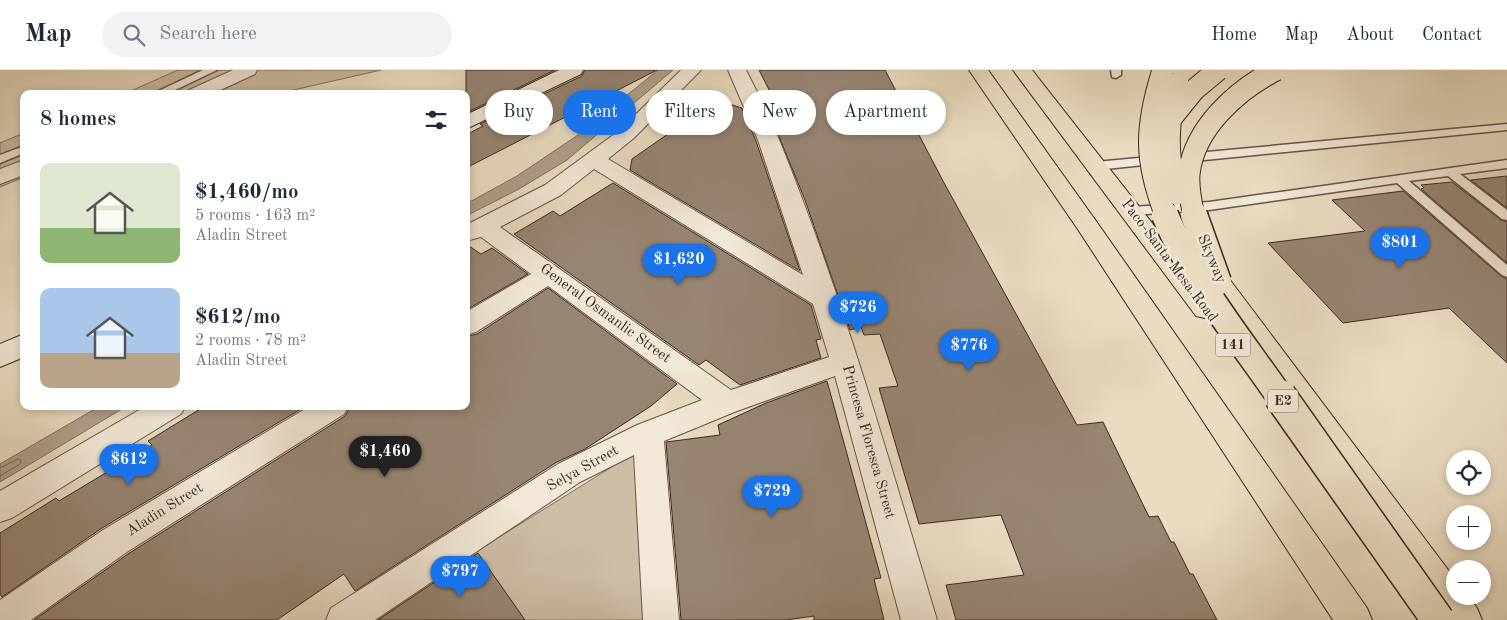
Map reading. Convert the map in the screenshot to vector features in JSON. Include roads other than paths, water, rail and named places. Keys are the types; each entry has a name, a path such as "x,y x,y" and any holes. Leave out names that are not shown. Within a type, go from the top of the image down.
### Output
{"main road":[{"path":"978,70 1088,226 1354,620"},
{"name":"Paco-Santa Mesa Road","path":"1022,70 1443,620"},
{"name":"Skyway","path":"1163,70 1150,109 1147,136 1152,170 1165,218 1200,281 1438,620"},
{"path":"1182,70 1169,111 1167,140 1171,175 1187,225 1218,282"},
{"path":"1152,170 1167,123 1194,90 1218,70"},
{"name":"Skyway","path":"1276,70 1260,78 1232,101 1211,122 1194,149 1188,173 1189,193 1197,226 1218,282 1464,620"}],"street":[{"path":"205,90 248,70"},
{"path":"470,121 574,70"},
{"path":"474,231 553,190 594,160 627,134 692,70"},
{"name":"Princesa Floresca Street","path":"737,70 772,148 792,202 845,362 919,620"},
{"path":"594,160 823,298"},
{"path":"0,177 20,169"},
{"name":"General Osmanlic Street","path":"474,231 549,274 727,403"},
{"path":"470,323 549,274"},
{"path":"0,357 20,346"},
{"name":"Selya Street","path":"344,620 569,474 648,434 727,403 845,362"},
{"path":"0,508 164,410"},
{"name":"Aladin Street","path":"1,620 115,541 328,410"},
{"path":"648,434 661,620"}],"lane":[{"path":"166,90 212,70"},
{"path":"1096,166 1507,127"},
{"path":"0,159 20,152"},
{"path":"1131,211 1209,206 1507,164"},
{"path":"1450,172 1507,216"},
{"path":"1398,178 1507,272"}],"water":[{"path":"658,70 673,70 649,90 646,90 646,93 636,101 636,90 633,90"},
{"path":"578,135 596,135 567,160 519,189 470,214 470,202 517,176"},
{"path":"93,410 120,410 0,482 0,464"}]}
